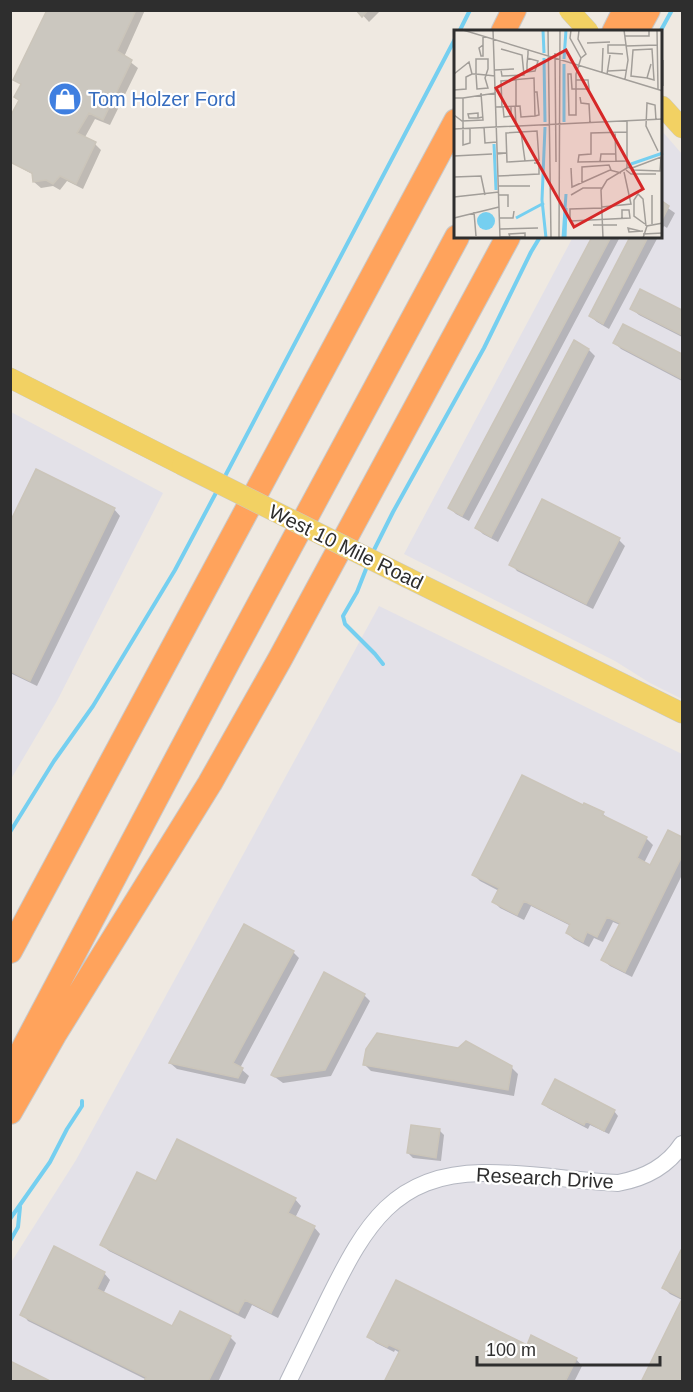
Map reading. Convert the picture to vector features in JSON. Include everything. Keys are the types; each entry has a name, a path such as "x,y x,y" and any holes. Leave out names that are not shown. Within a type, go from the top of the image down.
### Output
{"highway":[{"path":"504,30 514,10"},
{"path":"569,30 579,10"},
{"path":"615,30 625,10"},
{"path":"637,30 648,10"},
{"path":"10,951 454,125"},
{"path":"10,1074 456,238"},
{"path":"10,1112 60,1025 210,783 280,659 507,238"}],"main road":[{"path":"568,10 587,30"},
{"path":"663,107 682,128"},
{"name":"West 10 Mile Road","path":"10,378 682,713"}],"street":[{"name":"Research Drive","path":"288,1382 360,1239 381,1213 407,1192 440,1178 482,1173 618,1184 639,1178 659,1168 676,1153 682,1144"}],"shaded area":[{"path":"663,132 682,154 682,699 650,683 615,661 404,554 572,238 663,238"},
{"path":"11,412 163,493 57,701 11,779"},
{"path":"379,606 682,754 682,1381 11,1381 10,1264 76,1160"}],"building":[{"name":"Tom Holzer Ford","path":"47,10 136,10 117,51 132,60 103,120 89,113 77,133 96,142 76,184 60,176 53,184 46,180 33,182 32,173 10,162 10,117 19,100 14,97 21,84 13,80"},
{"path":"356,10 368,10 362,17"},
{"path":"663,202 669,206 663,218"},
{"path":"591,238 610,238 462,516 448,508"},
{"path":"629,238 647,238 603,324 589,316"},
{"path":"640,289 682,310 682,335 630,309"},
{"path":"623,324 682,354 682,379 613,343"},
{"path":"574,340 589,349 491,537 475,528"},
{"path":"36,469 115,508 30,681 10,671 10,522"},
{"path":"542,499 620,538 586,604 509,565"},
{"path":"522,775 583,805 584,803 604,812 602,815 647,837 637,858 650,865 668,830 682,837 682,856 625,972 601,960 620,923 607,917 597,937 587,932 583,942 566,933 570,924 524,901 517,915 492,902 499,888 472,875"},
{"path":"244,924 294,951 233,1063 243,1068 238,1078 169,1063"},
{"path":"324,972 365,994 325,1070 275,1077 271,1075"},
{"path":"377,1033 458,1048 466,1041 512,1066 508,1090 363,1065 366,1049"},
{"path":"555,1079 615,1110 604,1131 586,1121 584,1125 542,1104"},
{"path":"411,1125 440,1129 436,1158 407,1153"},
{"path":"177,1139 296,1198 288,1213 315,1226 271,1313 245,1300 238,1313 100,1245 137,1172 156,1181"},
{"path":"54,1246 105,1272 97,1289 172,1326 180,1311 231,1336 208,1382 144,1382 146,1377 20,1315"},
{"path":"682,1250 682,1298 662,1288"},
{"path":"396,1280 527,1345 531,1335 577,1358 565,1382 384,1382 400,1350 389,1345 387,1347 367,1337"},
{"path":"682,1299 682,1382 641,1382"},
{"path":"10,1361 52,1382 10,1382"}],"waterway":[{"path":"460,30 470,10"},
{"path":"661,30 672,10"},
{"path":"223,480 454,41"},
{"path":"372,554 484,348 539,238"},
{"path":"10,832 54,761 93,706 175,570 218,489"},
{"path":"368,564 357,592 343,616 345,624 383,664"},
{"path":"10,1219 50,1162 82,1106 82,1101"},
{"path":"10,1241 18,1227 20,1207"}],"place":[{"name":"Tom Holzer Ford","path":"65,99"}]}
